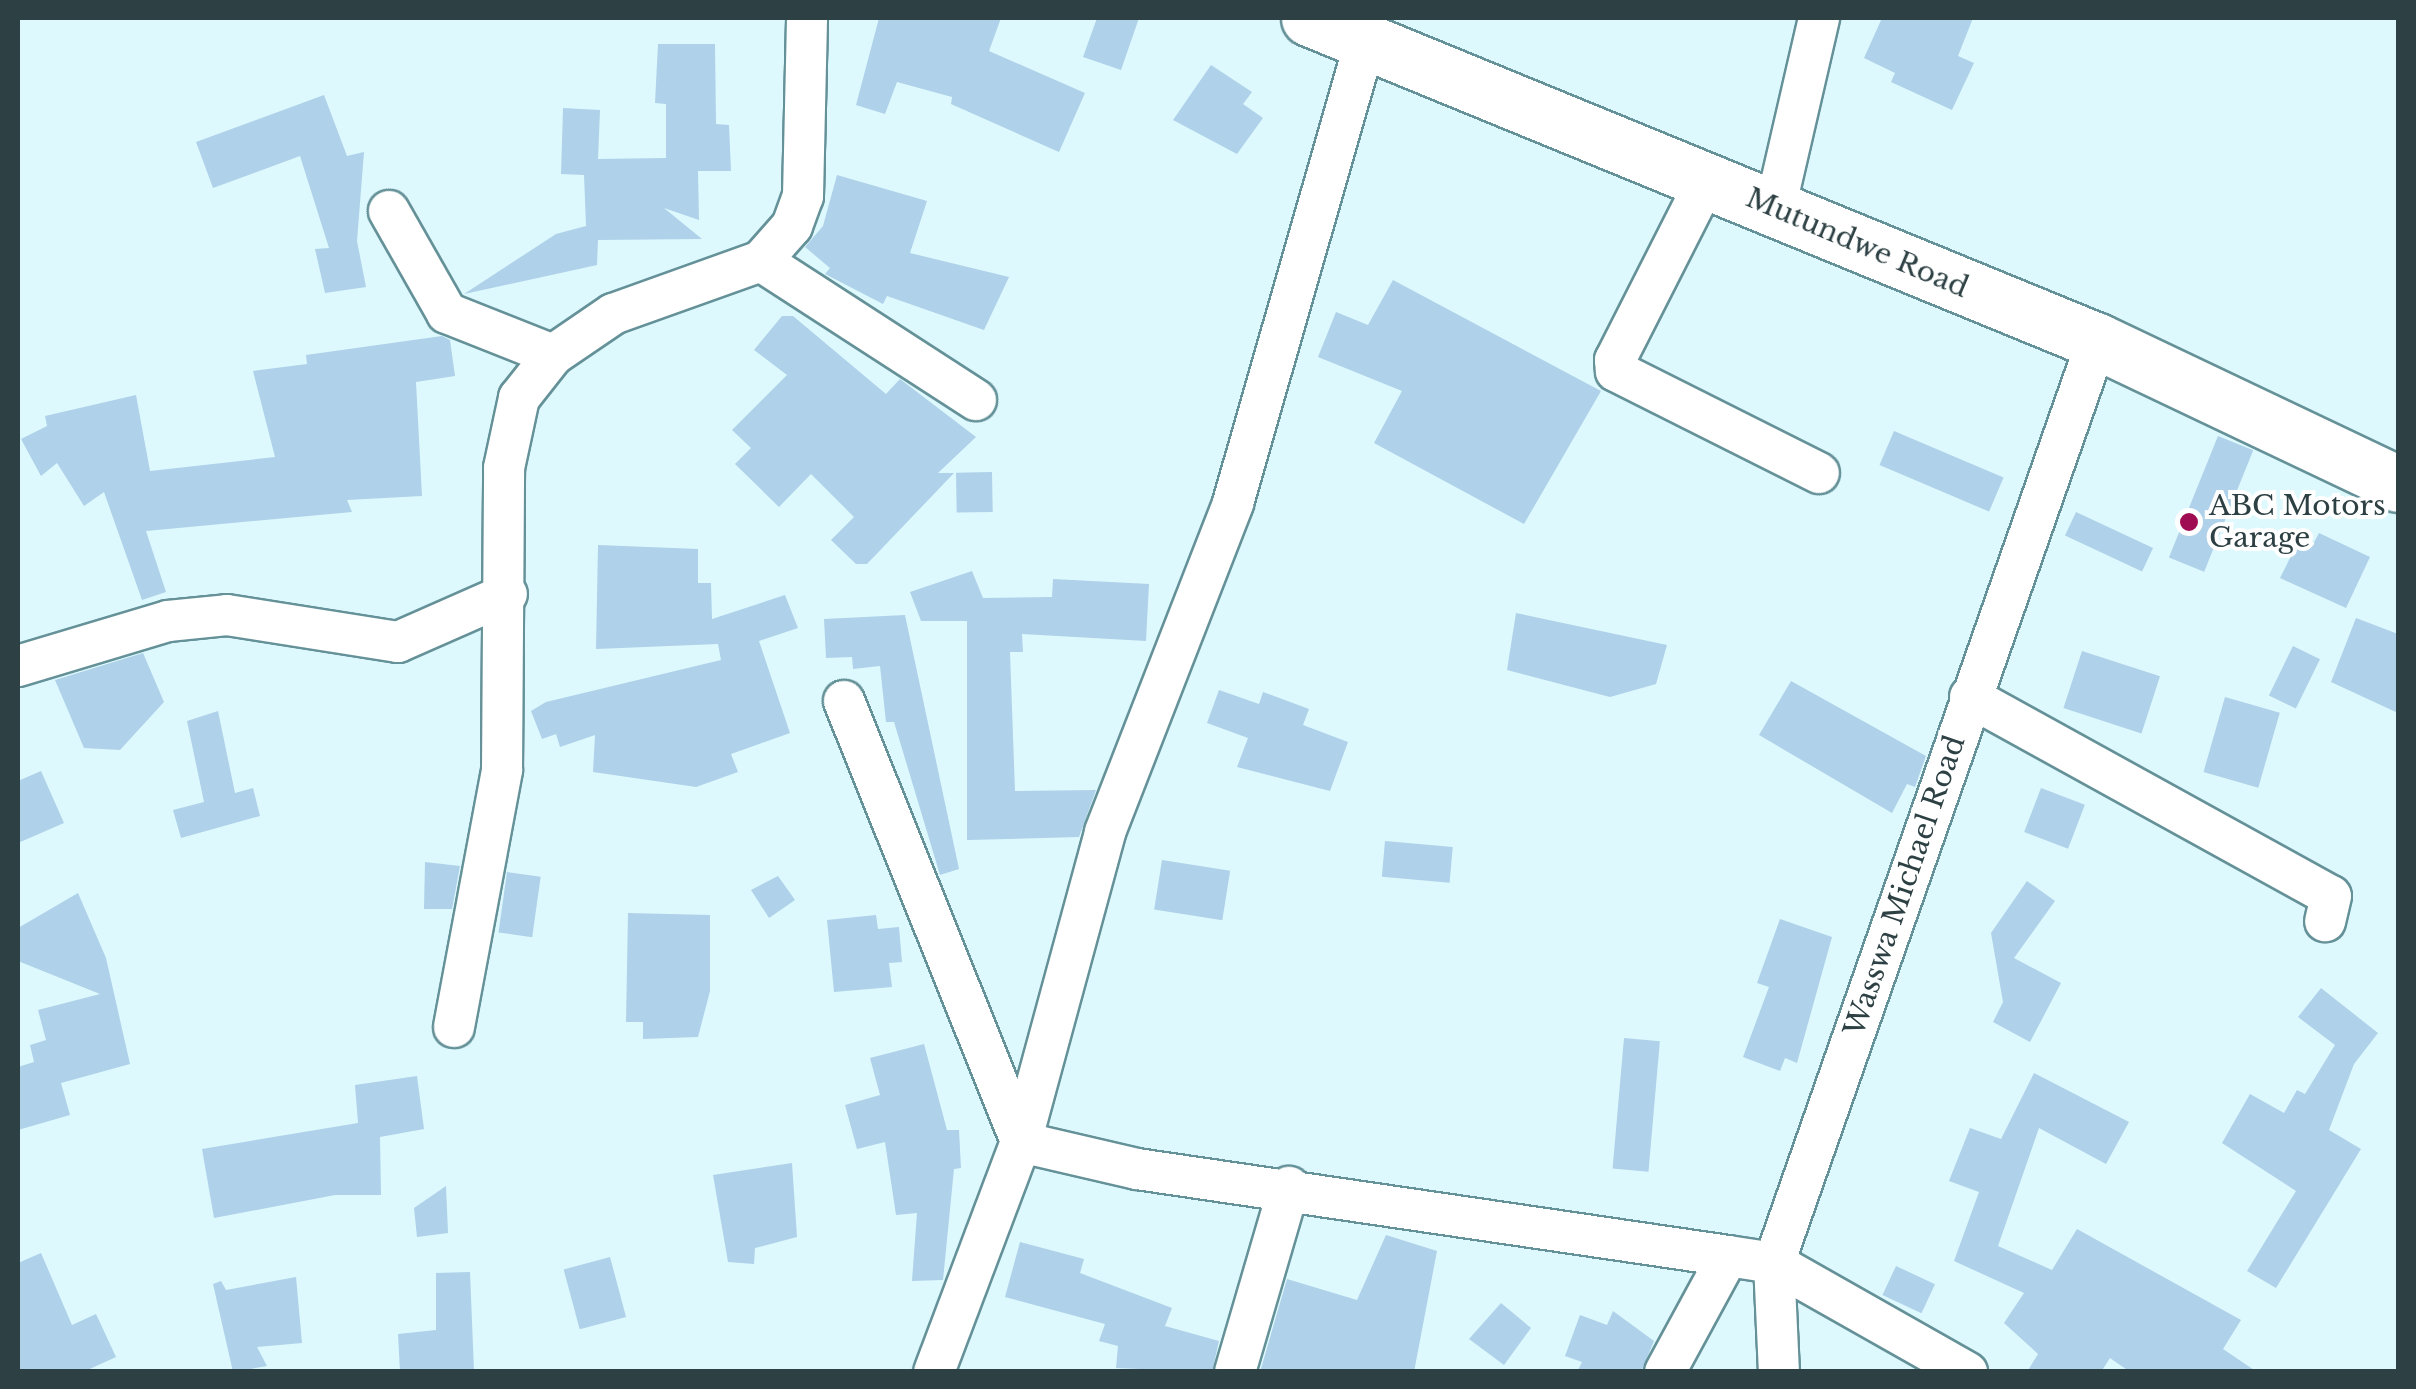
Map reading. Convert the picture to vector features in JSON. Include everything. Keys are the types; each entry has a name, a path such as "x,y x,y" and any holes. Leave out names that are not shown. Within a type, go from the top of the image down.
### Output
{"main road":[{"name":"Mutundwe Road","path":"1309,18 2097,341 2398,484"}],"street":[{"path":"454,1027 502,770 507,594 504,468 519,398 553,355 613,314 761,261 792,226 804,196 807,18"},
{"path":"1775,209 1819,18"},
{"path":"934,1372 1021,1142 1105,832 1233,503 1366,40"},
{"path":"1706,180 1614,360 1616,371 1819,473"},
{"path":"389,211 446,313 553,355"},
{"path":"761,261 976,400"},
{"name":"Wasswa Michael Road","path":"1774,1263 2097,341"},
{"path":"18,666 168,620 226,615 398,642 507,594"},
{"path":"1970,697 2331,896 2325,921"},
{"path":"844,701 1021,1142"},
{"path":"1021,1142 1137,1170 1289,1186 1774,1263 1967,1372"},
{"path":"1235,1372 1289,1186"},
{"path":"1665,1372 1728,1256"},
{"path":"1774,1263 1779,1372"}],"building":[{"path":"879,18 1001,18 989,51 1085,93 1059,152 951,104 952,97 897,82 885,114 856,105"},
{"path":"1097,18 1139,18 1121,70 1083,57"},
{"path":"1882,18 1973,18 1958,56 1974,63 1952,110 1891,82 1895,73 1864,58"},
{"path":"658,44 715,44 716,124 729,125 731,171 698,171 699,220 664,208 702,239 598,240 597,265 464,294 556,234 586,226 584,175 561,174 563,108 600,110 598,159 666,158 666,104 655,103"},
{"path":"1211,65 1252,92 1243,104 1263,118 1237,154 1173,120"},
{"path":"324,95 347,156 364,152 357,241 366,287 325,293 315,249 329,248 300,156 213,188 196,142"},
{"path":"837,175 927,201 910,253 1009,277 984,330 887,296 883,304 825,274 830,268 805,247 823,226"},
{"path":"1393,280 1601,391 1524,524 1374,443 1402,391 1318,357 1336,312 1368,325"},
{"path":"782,316 793,316 886,394 900,379 976,437 938,473 954,473 867,564 856,564 831,540 854,517 811,474 779,507 735,464 751,448 732,430 787,375 754,350"},
{"path":"442,336 450,340 455,376 416,382 422,496 347,500 352,512 146,531 166,592 142,600 104,492 84,506 57,463 41,476 21,439 47,426 45,416 136,395 150,471 275,457 253,371 307,364 306,355"},
{"path":"1894,431 2004,477 1989,512 1880,465"},
{"path":"2218,436 2253,450 2204,572 2169,557"},
{"path":"992,472 993,512 957,513 956,473"},
{"path":"2076,512 2153,548 2142,571 2065,536"},
{"path":"2319,533 2370,557 2346,608 2280,578 2299,540 2312,546"},
{"path":"598,545 698,549 698,583 711,583 712,619 785,595 798,628 759,641 790,733 731,754 738,772 696,787 593,772 595,735 560,747 556,734 542,739 531,711 546,702 721,660 718,644 596,649"},
{"path":"972,571 983,598 1052,597 1053,579 1149,584 1146,641 1022,634 1023,652 1010,652 1015,791 1096,790 1079,837 967,840 967,621 921,621 910,592"},
{"path":"1516,613 1667,645 1656,684 1610,697 1507,670"},
{"path":"905,615 959,869 940,875 894,722 886,722 880,666 853,669 852,657 826,658 824,619"},
{"path":"2356,618 2398,634 2398,713 2331,682"},
{"path":"2293,646 2320,659 2296,709 2269,695"},
{"path":"2082,651 2160,676 2141,733 2063,708"},
{"path":"143,653 164,702 120,750 84,748 55,680"},
{"path":"1791,681 1926,756 1915,787 1907,784 1892,813 1759,735"},
{"path":"1219,690 1259,704 1263,692 1309,709 1303,725 1348,742 1330,791 1237,767 1248,738 1207,723"},
{"path":"2225,697 2280,713 2258,788 2204,772"},
{"path":"218,711 235,793 253,788 260,816 181,838 173,810 204,802 187,721"},
{"path":"41,771 64,823 18,843 18,781"},
{"path":"2041,788 2085,805 2068,849 2024,832"},
{"path":"1385,841 1453,847 1450,883 1382,877"},
{"path":"1162,860 1230,871 1222,920 1154,909"},
{"path":"425,862 460,866 452,909 424,909"},
{"path":"507,872 541,877 532,937 499,932"},
{"path":"778,876 795,900 769,918 751,890"},
{"path":"2027,881 2055,901 2014,958 2061,983 2030,1042 1993,1022 2003,1002 1991,933"},
{"path":"78,893 106,958 130,1064 61,1083 70,1115 18,1130 18,1067 34,1062 30,1045 46,1040 38,1010 100,994 18,961 18,928"},
{"path":"628,913 710,915 710,991 698,1037 643,1039 643,1022 626,1022"},
{"path":"876,915 878,929 899,927 902,962 889,963 892,987 834,992 827,920"},
{"path":"1780,919 1832,937 1797,1063 1785,1058 1780,1071 1743,1057 1769,987 1757,983"},
{"path":"2321,988 2378,1033 2354,1064 2329,1130 2361,1149 2276,1288 2247,1271 2296,1191 2222,1143 2250,1094 2284,1113 2297,1090 2305,1094 2335,1045 2298,1017"},
{"path":"1624,1038 1660,1041 1648,1172 1613,1169"},
{"path":"924,1044 947,1130 959,1130 961,1168 954,1169 943,1280 912,1281 917,1213 896,1215 885,1142 857,1149 845,1105 880,1095 870,1058"},
{"path":"2034,1073 2129,1122 2106,1164 2039,1128 1998,1246 2052,1270 2077,1229 2241,1320 2223,1349 2257,1372 2130,1372 2110,1358 2101,1372 2027,1372 2038,1354 2004,1323 2024,1293 1954,1261 1979,1192 1949,1181 1970,1128 2001,1139"},
{"path":"417,1076 424,1129 380,1137 381,1195 335,1195 214,1218 202,1149 358,1123 355,1085"},
{"path":"792,1163 797,1237 755,1248 754,1264 728,1262 713,1175"},
{"path":"446,1186 448,1233 417,1237 414,1208"},
{"path":"1386,1235 1437,1251 1414,1372 1260,1372 1287,1279 1357,1300"},
{"path":"1020,1242 1084,1259 1080,1273 1172,1308 1165,1326 1219,1341 1212,1372 1116,1368 1118,1346 1099,1341 1105,1324 1005,1297"},
{"path":"41,1253 72,1325 96,1314 116,1357 83,1372 18,1372 18,1263"},
{"path":"610,1257 626,1317 580,1329 564,1269"},
{"path":"1896,1266 1935,1284 1921,1313 1882,1295"},
{"path":"470,1272 474,1371 400,1372 398,1334 436,1330 436,1273"},
{"path":"296,1277 302,1343 257,1347 267,1366 233,1372 213,1284 221,1281 226,1290"},
{"path":"1501,1303 1531,1328 1504,1365 1469,1339"},
{"path":"1613,1311 1654,1341 1641,1372 1577,1372 1582,1362 1565,1356 1580,1315 1607,1325"}],"place":[{"name":"ABC Motors Garage","path":"2189,522"}]}
